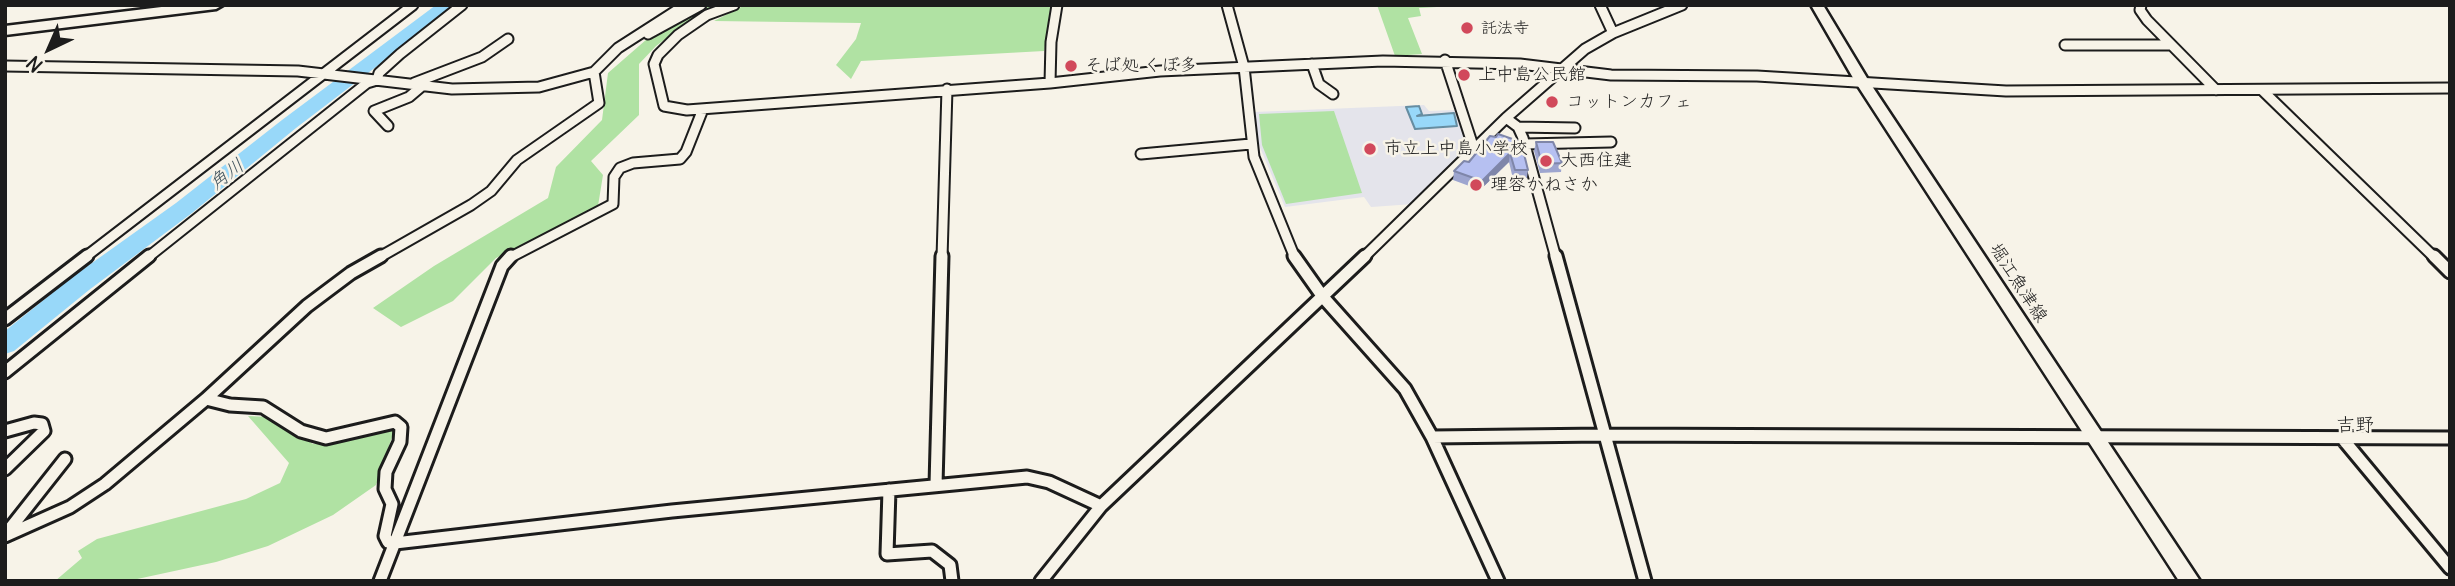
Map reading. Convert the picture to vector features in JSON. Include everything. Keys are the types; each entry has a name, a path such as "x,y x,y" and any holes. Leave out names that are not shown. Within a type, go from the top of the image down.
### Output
{"highway":[{"path":"5,23 142,5"},
{"path":"5,32 216,5"}],"main road":[{"name":"堀江魚津線","path":"1817,5 1863,83 2190,581"}],"street":[{"path":"5,319 413,5"},
{"path":"5,372 299,136 367,83 375,80 400,54 462,5"},
{"path":"5,535 70,507 105,484 318,298 351,273 491,191 517,160 599,103 598,69 618,48 685,5"},
{"path":"5,66 142,67 322,74 422,86 496,90 539,87 563,83 598,69 649,34 701,5"},
{"path":"734,5 707,15 678,36 654,64 664,106 676,110 703,109 1050,83 1160,71 1445,60 1654,77 1725,75 2006,91 2450,88"},
{"path":"1050,83 1051,42 1056,5"},
{"path":"1227,5 1244,67 1251,144 1292,252 1323,297 1405,389 1432,437 1498,581"},
{"path":"1600,5 1613,33"},
{"path":"1041,581 1101,506 1561,68 1585,49 1613,33 1682,5"},
{"path":"2141,5 2140,10 2147,20 2216,90"},
{"path":"412,84 482,57 508,38"},
{"path":"2065,45 2171,45"},
{"path":"1445,60 1474,149"},
{"path":"1312,64 1319,84 1333,93"},
{"path":"388,126 374,111 409,97 422,86"},
{"path":"936,485 947,89"},
{"path":"2262,90 2450,272"},
{"path":"380,581 502,266 511,256 613,204 614,177 620,168 633,163 680,159 686,152 703,109"},
{"path":"1506,118 1518,127 1525,144 1645,581"},
{"path":"1518,127 1575,128"},
{"path":"1525,144 1611,142"},
{"path":"1141,154 1251,144"},
{"path":"205,399 263,407 302,431 326,438 395,422 401,427 400,442 386,472 386,489 392,504 385,536 388,542 395,543 672,511 1027,477 1049,482 1101,506"},
{"path":"5,431 34,423 42,424 44,431 5,469"},
{"path":"1432,437 1603,435 2450,438"},
{"path":"2342,438 2450,568"},
{"path":"5,535 65,459"},
{"path":"889,490 887,554 932,551 941,555 950,565 952,581"}],"shaded area":[{"path":"1424,105 1429,111 1456,110 1468,145 1413,204 1371,207 1364,197 1285,207 1259,145 1254,112"}],"green space":[{"path":"705,5 722,5 699,14 656,46 639,64 639,115 591,161 603,175 598,206 496,258 453,301 401,327 373,308 434,266 548,198 556,167 602,120 608,73 647,39"},
{"path":"745,5 1052,5 1044,51 861,61 851,79 836,65 856,39 861,23 714,21"},
{"path":"1377,5 1436,5 1437,7 1419,8 1421,16 1408,18 1422,54 1395,56"},
{"path":"1334,111 1362,193 1286,204 1262,145 1259,114"},
{"path":"248,416 269,417 313,444 348,441 387,426 394,431 376,485 333,515 268,546 216,562 128,581 55,581 82,558 78,551 97,539 246,499 280,483 289,463"}],"water":[{"path":"1419,106 1422,114 1417,116 1454,113 1457,126 1415,129 1406,107"}],"building":[{"path":"1498,134 1521,142 1528,170 1515,170 1510,153 1482,181 1454,171 1464,161 1469,162 1490,136 1496,137"},
{"path":"1536,142 1553,142 1562,163 1542,164"}],"waterway":[{"name":"角川","path":"5,345 80,284 184,208 289,124 448,5"}],"place":[{"name":"託法寺","path":"1467,28"},
{"name":"そば処 くぼ多","path":"1071,66"},
{"name":"上中島公民館","path":"1464,75"},
{"name":"コットンカフェ","path":"1552,102"},
{"name":"市立上中島小学校","path":"1370,149"},
{"name":"大西住建","path":"1546,161"},
{"name":"理容かねさか","path":"1476,185"}],"district":[{"name":"吉野","path":"2355,426"}]}
